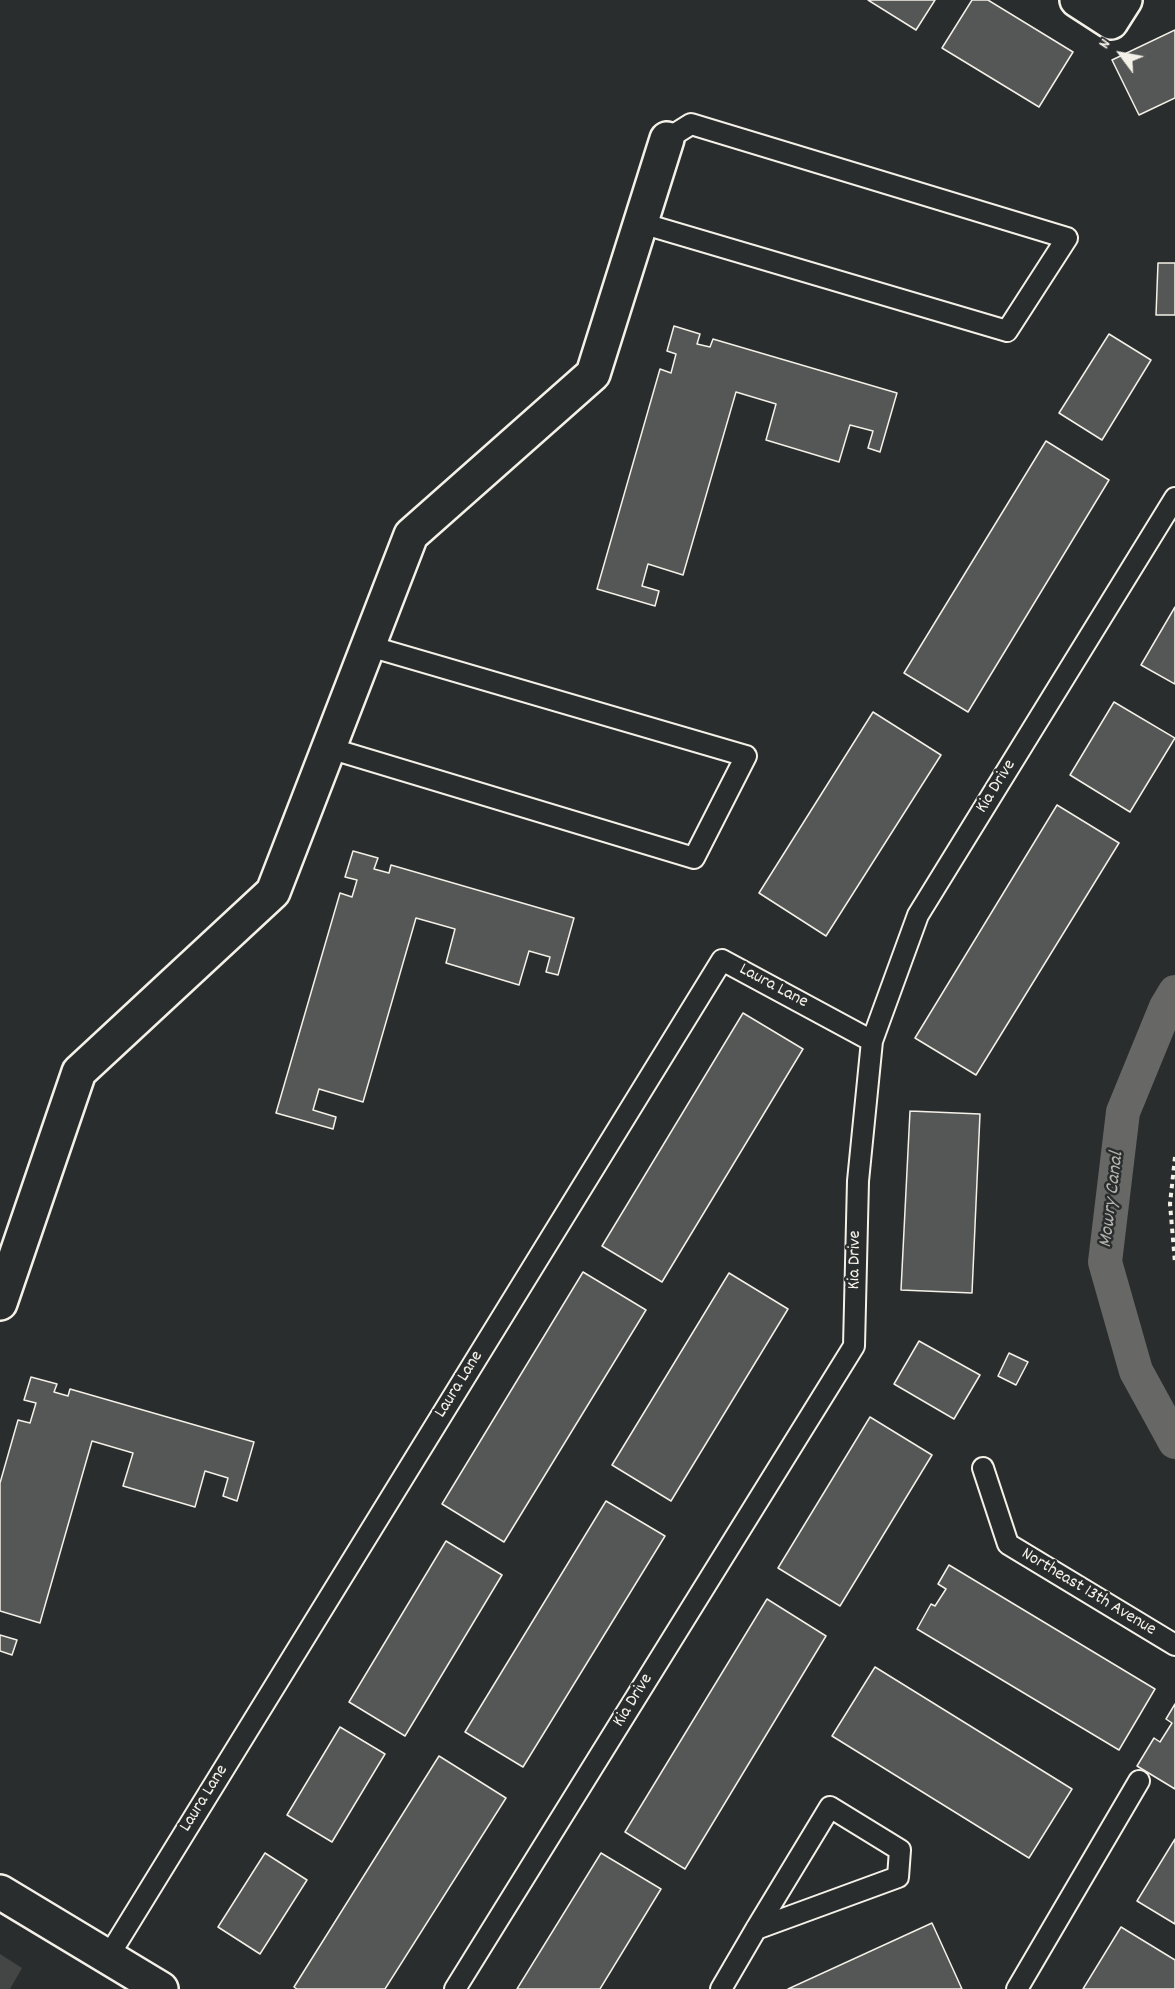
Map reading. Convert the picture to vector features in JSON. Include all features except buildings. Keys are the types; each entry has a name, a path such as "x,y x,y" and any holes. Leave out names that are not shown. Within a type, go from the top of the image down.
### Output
{"street":[{"path":"1077,0 1111,22 1125,0"},
{"path":"0,1303 79,1072 273,892 411,535 593,374 667,139"},
{"path":"0,1892 161,1989"}],"lane":[{"path":"641,223 1007,331 1067,238 691,124 667,139"},
{"name":"Kia Drive","path":"455,1989 854,1346 858,1181 872,1041 918,915 1175,498"},
{"path":"329,748 694,858 746,756 369,646"},
{"name":"Laura Lane","path":"108,1957 722,960 872,1041"},
{"name":"Northeast 13th Avenue","path":"983,1468 1008,1544 1175,1645"},
{"path":"1017,1989 1139,1781"},
{"path":"721,1989 756,1929 830,1807 900,1850 898,1877 756,1929"}],"path":[{"path":"1175,1157 1170,1204 1175,1263"}],"shaded area":[{"path":"0,1954 22,1968 10,1989 0,1989"}],"waterway":[{"name":"Mowry Canal","path":"1175,992 1166,1007 1123,1112 1105,1262 1136,1371 1175,1442"}]}
